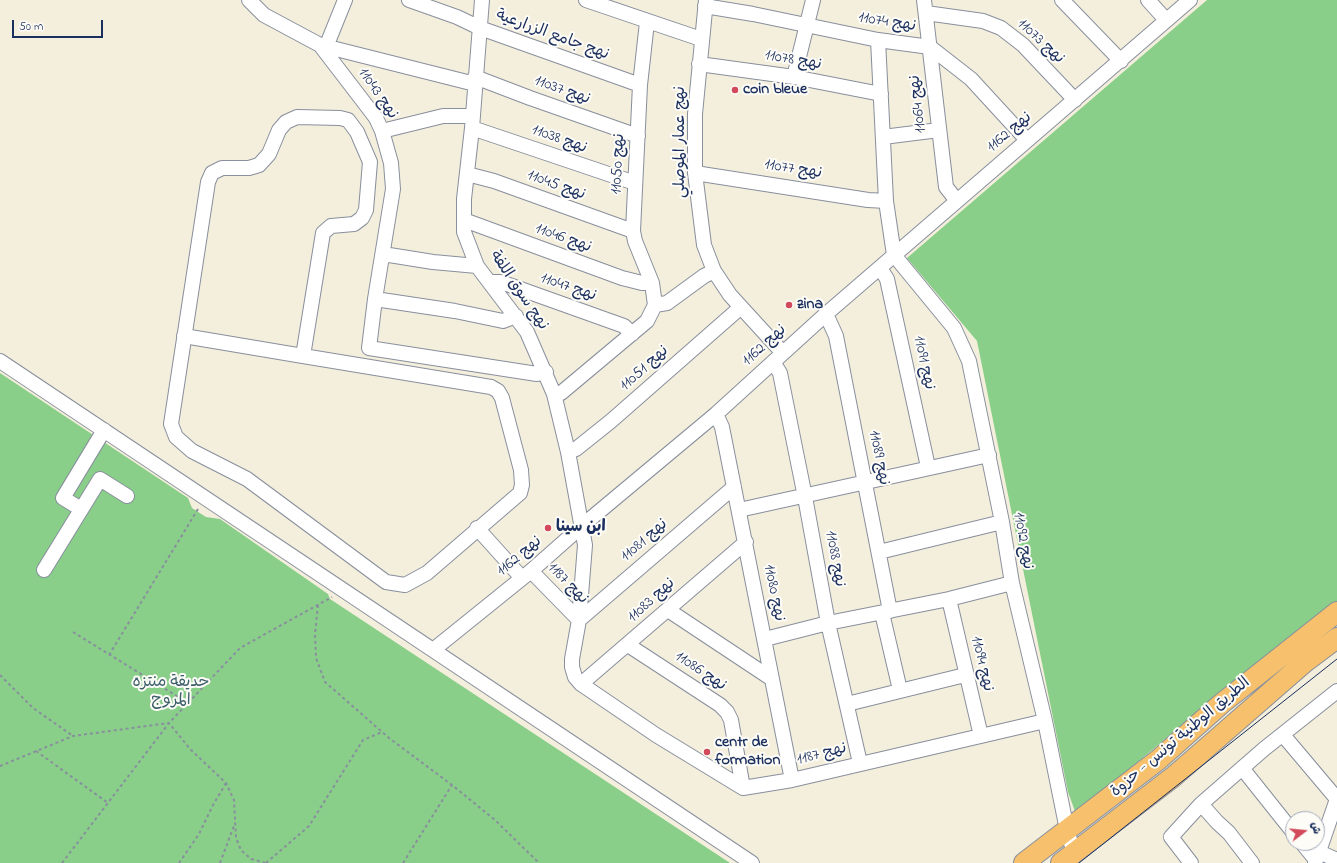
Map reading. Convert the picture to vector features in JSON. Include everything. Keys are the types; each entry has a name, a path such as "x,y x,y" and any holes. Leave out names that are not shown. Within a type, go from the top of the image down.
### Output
{"highway":[{"name":"الطريق الوطنية تونس - حزوة","path":"1024,863 1158,760 1221,704 1337,612"},
{"name":"الطريق الوطنية تونس - حزوة","path":"1067,858 1173,777 1305,662 1337,638"}],"street":[{"name":"نهج 11043","path":"249,0 264,15 323,46 376,118 382,131 391,163 393,189 375,299 369,348 537,374 546,372"},
{"path":"323,46 345,0"},
{"name":"نهج جامع الزرارعية","path":"409,0 457,17 480,28 640,85"},
{"name":"نهج سوق اللفة","path":"482,0 464,199 464,232 477,266 527,332 546,372 554,394 583,525"},
{"path":"586,0 647,22 701,39"},
{"path":"794,77 813,0"},
{"path":"1062,0 1121,61"},
{"path":"1148,0 1166,20"},
{"name":"نهج 1162","path":"433,650 527,575 583,525 716,414 826,314 1190,0"},
{"name":"نهج 11074","path":"705,3 806,26 878,40 930,47 971,79 1028,140"},
{"name":"نهج عمار الموصلي","path":"705,3 695,114 695,172 704,245 714,271 730,295 741,307 778,358"},
{"name":"نهج 11064","path":"925,6 946,187 957,201"},
{"name":"نهج 11073","path":"925,6 983,21 1001,28 1023,45 1075,100"},
{"name":"نهج 11050","path":"647,22 640,85 634,231 635,241 652,283 655,305"},
{"path":"878,40 886,201 894,255"},
{"name":"نهج 11037","path":"323,46 475,80 638,136"},
{"name":"نهج 11078","path":"699,64 794,77 881,94"},
{"name":"نهج 11038","path":"382,131 444,116 472,122 635,184"},
{"path":"184,336 303,356 491,387 498,391 502,398 521,470 522,485 520,493 477,528 427,573 415,581 405,585 386,582 246,479 192,451 176,437 171,424 184,336 208,182 212,173 222,168 250,168 259,165 269,154 279,130 291,118 340,118 348,120 354,128 365,147 370,162 366,210 358,222 331,226 323,233 303,356"},
{"path":"883,137 939,130"},
{"name":"نهج 11077","path":"695,172 868,200 886,201"},
{"name":"نهج 11045","path":"467,174 494,181 634,231"},
{"name":"نهج 11046","path":"464,220 622,278 652,283"},
{"path":"382,254 433,262 477,266"},
{"name":"نهج 11092","path":"894,255 954,328 969,361 1002,522 1012,583 1045,721 1067,830 1067,858"},
{"name":"نهج 11091","path":"880,268 887,279 928,467"},
{"path":"554,394 561,393 647,321 655,305 667,304 704,276 714,271"},
{"name":"نهج 11047","path":"490,282 501,282 624,326 632,334"},
{"path":"375,299 454,311 503,321 516,316"},
{"name":"نهج 11051","path":"568,452 576,449 611,422 741,307"},
{"name":"نهج 11089","path":"826,314 836,336 866,482 879,552 886,612 900,690"},
{"name":"نهج 11088","path":"778,358 828,623 860,763"},
{"path":"0,361 752,863"},
{"name":"نهج 11080","path":"716,414 722,427 746,542 766,639 772,679 792,780"},
{"path":"81,509 63,498 104,430"},
{"path":"739,510 805,497 928,467 989,455"},
{"path":"44,570 100,479 127,496"},
{"name":"نهج 11081","path":"579,620 734,487"},
{"path":"879,552 1002,522"},
{"name":"نهج 1187","path":"583,525 585,545 579,620 572,667 576,677 581,684 656,735 743,788 792,780 1045,721"},
{"name":"نهج 1187","path":"477,528 527,575 579,620"},
{"name":"نهج 11083","path":"581,684 746,542"},
{"path":"766,639 828,623 948,600 1012,583"},
{"name":"نهج 11094","path":"948,600 982,736"},
{"path":"668,610 772,679"},
{"name":"نهج 11086","path":"628,645 720,705 727,712 730,720 743,788"},
{"path":"847,704 966,675"},
{"path":"1190,863 1170,837 1201,804 1242,768 1337,691"},
{"path":"1283,735 1337,799 1317,858 1337,860"},
{"path":"1242,768 1285,822"},
{"path":"1201,804 1216,822 1229,833 1252,863"}],"path":[{"path":"109,655 205,498"},
{"path":"62,863 169,723 240,648 344,591"},
{"path":"318,605 315,634 316,658 325,682 382,732 495,820 539,863"},
{"path":"73,632 188,703"},
{"path":"0,675 33,708 73,736"},
{"path":"169,723 190,748 226,783 234,800 236,838 241,850 251,859 266,863 309,826 363,740 382,732"},
{"path":"0,766 73,736 169,723"},
{"path":"36,751 108,803"},
{"path":"179,863 199,834 226,783"},
{"path":"403,863 452,785"},
{"path":"220,863 235,822"}],"green space":[{"path":"1207,0 1337,0 1337,602 1240,676 1076,814 1068,792 977,341 907,258"},
{"name":"حديقة منتزه المروج","path":"0,373 188,498 192,508 206,517 220,519 328,594 330,599 730,863 0,863"}],"tram line":[{"path":"1079,863 1337,659"}],"place":[{"name":"coin bleue","path":"735,90"},
{"name":"zina","path":"789,305"},
{"name":"ابن سينا","path":"548,528"},
{"name":"centr de formation","path":"707,752"}]}
